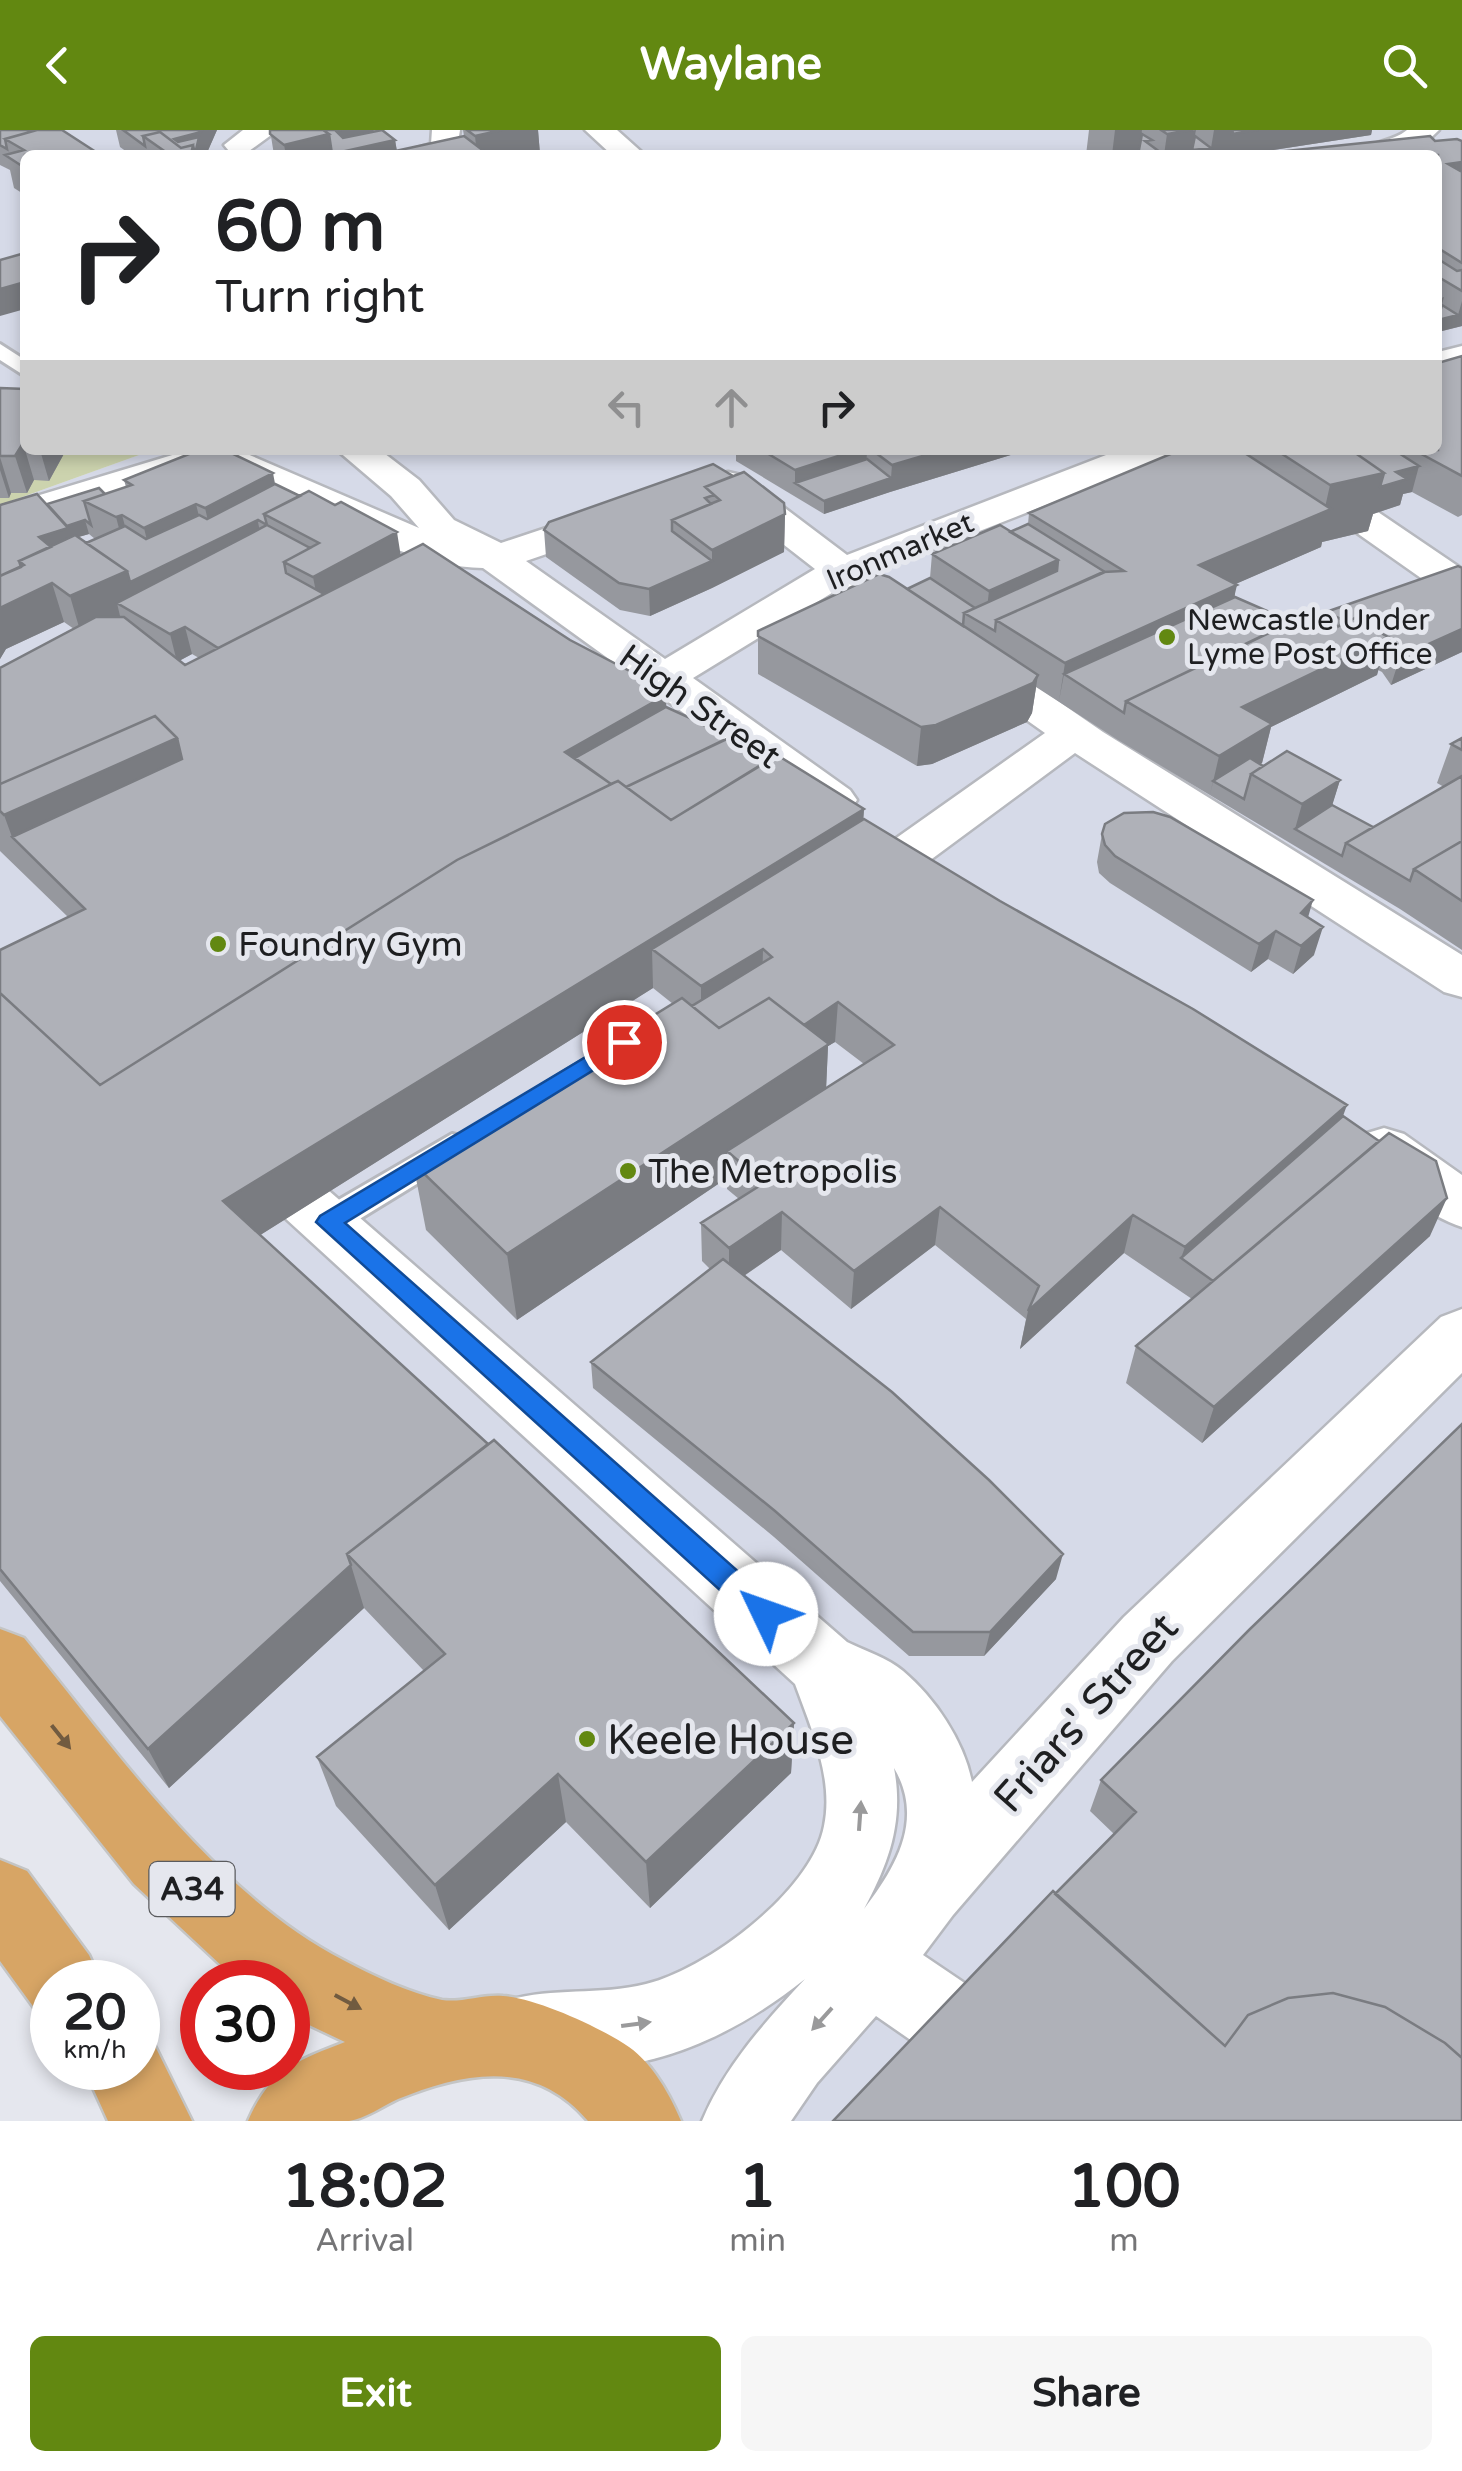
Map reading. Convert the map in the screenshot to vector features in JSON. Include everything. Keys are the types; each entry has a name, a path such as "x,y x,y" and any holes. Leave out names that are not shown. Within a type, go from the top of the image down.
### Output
{"highway":[{"name":"A34","path":"0,1661 100,1787 201,1900 274,1962 372,2015 475,2037"},
{"path":"0,1898 46,1960"},
{"path":"289,2121 302,2106 334,2086 475,2037 552,2050 602,2076 640,2121"},
{"path":"135,2090 151,2121"}],"street":[{"path":"598,130 624,150"},
{"path":"1379,150 1402,130"},
{"path":"1390,150 1433,141"},
{"path":"1400,150 1433,141"},
{"path":"439,145 476,142"},
{"path":"0,519 212,455"},
{"path":"228,455 259,470 319,518 458,553 493,557 644,508"},
{"name":"High Street","path":"363,455 406,488 440,528 472,542 661,679 900,842 1063,728"},
{"name":"Ironmarket","path":"661,679 840,572 1139,455"},
{"path":"707,477 1063,728 1462,979"},
{"path":"1361,518 1462,588"},
{"path":"1349,1127 1462,1205"},
{"path":"310,1207 823,1665 876,1692 906,1722 933,1767 944,1824 926,1888"},
{"name":"Friars' Street","path":"743,2121 789,2055 870,1965 926,1888 1209,1576 1462,1334"},
{"path":"475,2037 644,2024 698,2008 786,1947 839,1884 861,1828 861,1782 823,1665"},
{"path":"870,1965 969,2033"}],"lane":[{"path":"0,350 20,366"},
{"path":"310,1207 476,1132"}],"shaded area":[{"path":"0,130 1462,130 1462,2121 640,2121 372,2015 0,1661 0,505 139,455 1442,455 1442,150 20,150 20,400 0,388"}],"green space":[{"path":"0,388 20,400 20,455 139,455 0,505"}],"building":[{"path":"0,130 37,130 5,139 7,149 0,145"},
{"path":"37,130 62,130 93,150 24,150 5,139"},
{"path":"123,130 202,130 174,139 178,142 199,137 196,150 193,145 181,148 160,132 143,136 145,146"},
{"path":"270,130 323,130 329,134 284,145"},
{"path":"323,130 341,130 336,131 343,138 382,130 395,140 331,150 329,134"},
{"path":"467,130 502,130 475,136"},
{"path":"1161,130 1193,130 1167,134"},
{"path":"160,132 181,148 193,145 192,150 163,150 143,136"},
{"path":"1142,134 1152,140 1145,141 1157,150 1139,150"},
{"path":"464,136 482,150 400,150"},
{"path":"1195,136 1211,148 1192,150"},
{"path":"1430,136 1435,141 1462,141 1462,162 1448,164 1462,172 1462,263 1442,250 1442,150 1296,150"},
{"path":"20,151 20,165 5,155"},
{"path":"20,254 20,283 0,289 0,260"},
{"path":"1442,262 1462,270 1462,291 1442,279"},
{"path":"1442,305 1458,315 1442,319"},
{"path":"1462,356 1462,476 1423,455 1442,455 1442,362"},
{"path":"0,388 20,389 20,448 15,456 0,456"},
{"path":"186,455 235,455 273,473 205,508 196,504 144,528 84,501 132,485 124,480"},
{"path":"770,455 842,455 795,470"},
{"path":"879,455 926,455 892,465"},
{"path":"1168,455 1248,455 1331,509 1199,565 1237,585 1065,663 996,620 1103,572 1124,571 1029,513"},
{"path":"1284,455 1358,455 1384,473 1330,485"},
{"path":"1358,455 1402,455 1419,466 1396,472 1407,479 1380,487 1384,473"},
{"path":"867,459 891,478 824,501 795,483"},
{"path":"713,464 733,476 705,487 714,495 705,498 711,504 672,520 672,531 712,561 649,589 619,583 544,530 549,522"},
{"path":"744,472 784,503 785,514 712,550 672,520 720,500 705,487"},
{"path":"275,484 300,496 264,514 267,525 258,520 130,582 127,571 86,543 125,526 146,539 199,515 207,519"},
{"path":"99,488 105,494 84,501 91,525 85,520 67,526 47,504"},
{"path":"309,491 335,505 341,502 397,532 313,577 284,562 319,543 264,514"},
{"path":"37,494 68,528 39,537 51,547 19,561 21,567 0,576 0,505"},
{"path":"1028,524 1105,572 996,620 995,631 964,613 1057,571 1058,560 1010,532"},
{"path":"267,525 310,548 284,562 286,573 324,594 218,648 185,627 170,634 117,603"},
{"path":"1000,525 1058,560 989,591 932,554"},
{"path":"75,535 127,571 70,596 52,583 0,608 0,576 24,565 19,561"},
{"path":"423,544 570,640 643,678 666,695 565,752 611,784 457,860 100,1085 0,993 0,950 85,909 12,837 182,759 177,738 155,716 0,784 0,668 96,617 124,617 185,665"},
{"path":"1458,566 1462,568 1462,629 1400,657 1386,643 1388,637 1355,618 1347,622 1326,612"},
{"path":"879,574 1038,675 1033,683 936,725 921,727 758,636 758,631"},
{"path":"930,578 975,608 964,613 963,626 907,589"},
{"path":"1235,597 1292,622 1126,701 1124,713 1064,674"},
{"path":"1306,615 1333,629 1355,618 1388,637 1242,707 1272,724 1219,756 1126,701"},
{"path":"666,707 701,723 724,740 626,787 618,781 611,784 575,758"},
{"path":"155,716 177,738 4,815 0,811 0,784"},
{"path":"733,736 770,760 671,820 626,787"},
{"path":"1462,738 1462,750 1451,744"},
{"path":"1287,751 1340,780 1302,804 1251,774"},
{"path":"777,755 864,809 223,1201 488,1444 347,1554 351,1565 148,1749 0,1569 0,993 100,1085 457,860 618,781 671,820"},
{"path":"1250,758 1263,766 1251,774 1244,799 1213,781"},
{"path":"1462,776 1462,841 1414,869 1410,881 1346,843"},
{"path":"1332,805 1373,827 1346,843 1342,856 1295,829"},
{"path":"1153,812 1170,817 1313,900 1301,913 1323,927 1301,946 1276,931 1259,944 1115,856 1105,845 1105,824 1124,813"},
{"path":"864,819 1193,1009 1347,1105 1185,1247 1133,1215 1028,1311 1039,1286 940,1207 854,1271 782,1212 729,1248 701,1223 764,1183 727,1151 894,1045 838,1002 804,1025 769,998 719,1028 692,1006 772,957 763,949 701,986 652,949"},
{"path":"1462,841 1462,901 1414,869"},
{"path":"682,998 719,1028 769,998 829,1044 507,1254 413,1163"},
{"path":"1343,1116 1379,1141 1213,1281 1181,1258"},
{"path":"1389,1133 1436,1161 1447,1198 1214,1407 1136,1346"},
{"path":"723,1259 892,1392 1063,1554 990,1632 913,1632 775,1511 591,1362"},
{"path":"1462,1424 1462,2058 1445,2043 1385,2007 1333,1993 1288,1998 1248,2015 1225,2046 1055,1894 1136,1812 1101,1780"},
{"name":"Keele House","path":"494,1440 794,1723 646,1862 558,1774 435,1885 317,1757 445,1654 347,1554"},
{"path":"1053,1891 1225,2046 1248,2015 1288,1998 1333,1993 1385,2007 1445,2043 1462,2058 1462,2121 833,2121"}],"place":[{"name":"Newcastle Under Lyme Post Office","path":"1167,637"},
{"name":"Foundry Gym","path":"218,944"},
{"name":"The Metropolis","path":"628,1171"},
{"name":"Keele House","path":"587,1739"}],"route":[{"path":"624,1042 328,1222 766,1614"}]}
